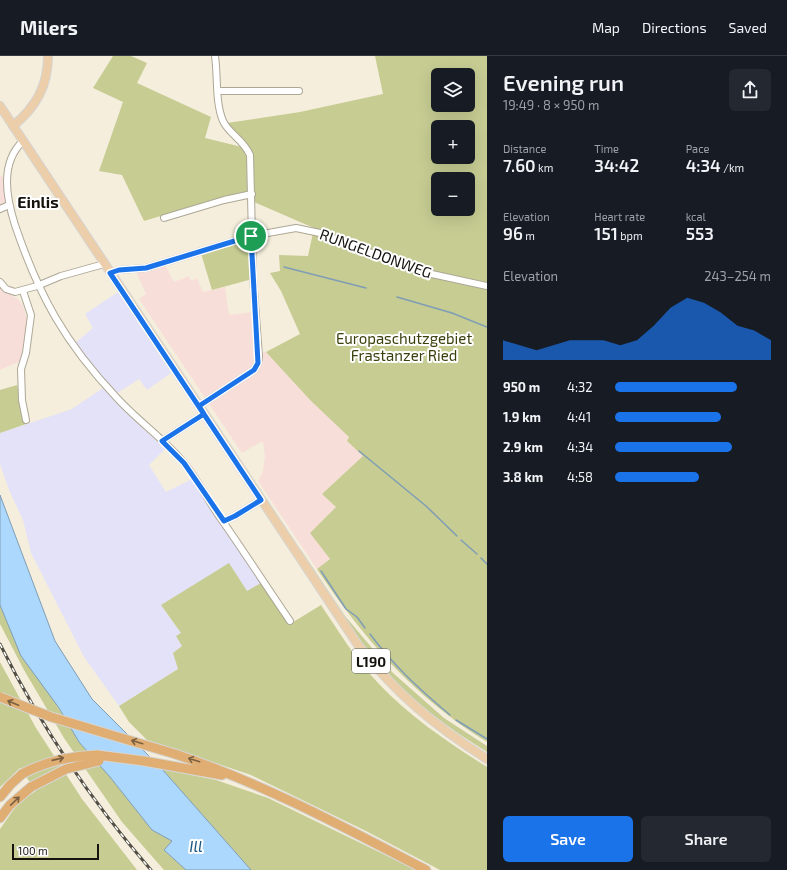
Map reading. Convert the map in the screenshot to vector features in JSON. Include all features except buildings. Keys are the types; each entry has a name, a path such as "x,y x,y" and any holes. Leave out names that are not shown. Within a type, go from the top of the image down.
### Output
{"highway":[{"path":"0,697 51,717 213,767 315,812 426,870"},
{"path":"0,797 22,774 42,764 62,758 97,755 144,761 233,777"},
{"path":"0,818 10,805 32,787 66,769 82,764 120,759"}],"main road":[{"path":"13,126 34,103 42,90 47,75 48,56"},
{"name":"L190","path":"0,106 336,614 371,662 432,722 487,759"}],"street":[{"path":"199,406 254,370 258,363 251,236 252,194 250,155 242,140 224,122 219,109 215,56"},
{"path":"218,91 299,91"},
{"path":"23,141 14,150 3,176 9,205 38,286 57,322 95,374 117,399 184,463 290,621"},
{"path":"164,218 224,200 252,194"},
{"path":"0,209 9,205"},
{"name":"RUNGELDONWEG","path":"110,273 119,270 146,268 251,236 286,229 312,230 410,268 487,286"},
{"path":"0,282 12,292 23,291 61,276 104,264"},
{"path":"23,291 31,314 21,379 26,420"},
{"path":"162,441 204,414"},
{"path":"224,521 261,500"}],"shaded area":[{"path":"0,176 3,177 4,192 9,209 0,213"},
{"path":"165,265 174,282 189,276 191,281 197,278 203,292 225,287 229,315 252,312 256,353 266,352 310,400 349,437 347,441 363,456 322,494 336,507 311,533 330,559 317,569 258,481 263,471 265,456 263,442 242,453 139,299 146,294 136,272"},
{"path":"0,285 4,291 18,299 23,306 28,323 21,361 0,370"},
{"path":"118,292 171,373 147,390 139,379 116,394 75,343 93,328 85,314"},
{"path":"103,388 118,405 165,449 149,465 166,492 192,479 261,583 247,591 229,564 161,605 181,633 182,646 173,653 178,669 119,706 84,657 31,553 23,520 9,490 0,464 0,433 72,409"}],"green space":[{"name":"Europaschutzgebiet Frastanzer Ried","path":"113,56 131,56 147,63 137,83 211,117 205,138 250,149 227,123 300,112 383,94 375,56 487,56 487,742 461,725 437,706 392,665 353,619 317,569 330,559 310,533 336,507 322,494 363,456 347,441 349,437 310,400 266,352 300,334 281,291 270,273 280,271 279,255 308,256 314,228 254,202 253,192 224,197 144,221 122,175 99,171 123,102 93,88"},
{"path":"254,231 256,278 212,290 200,250"},
{"path":"17,385 26,424 0,433 0,390"},
{"path":"301,550 345,616 393,673 444,718 487,746 487,752 458,733 418,703 381,667 359,640 339,611 300,553"},
{"path":"229,563 247,591 261,583 290,624 321,605 348,646 379,684 391,696 430,729 487,767 487,870 440,870 366,831 251,775 147,740 129,722 119,706 178,669 173,653 182,646 176,636 181,633 161,605"},
{"path":"0,605 10,628 79,742 110,777 152,830 172,841 164,850 186,870 164,870 122,822 64,738 24,670 0,624"},
{"path":"0,662 36,728 82,799 137,870 0,870 0,829 19,802 36,791 20,768 0,787"},
{"path":"162,769 216,780 268,798 416,870 251,870"}],"water":[{"name":"Ill","path":"0,495 55,641 92,699 162,769 251,870 186,870 164,850 172,841 152,830 110,777 79,742 59,708 21,656 0,605"}],"waterway":[{"path":"284,267 366,288"},
{"path":"397,297 452,313 487,327"},
{"path":"359,451 426,506 457,536"},
{"path":"461,540 477,554"},
{"path":"481,558 487,564"},
{"path":"321,571 346,609 357,617 365,628"},
{"path":"370,634 407,677 450,715"},
{"path":"456,720 487,739"}],"railway":[{"path":"0,644 32,704 68,762 108,817 151,870"}],"district":[{"name":"Einlis","path":"38,201"}],"route":[{"path":"251,236 146,268 119,270 110,273 199,406 261,500 230,519 224,521 184,463 162,441 204,414 199,406 254,370 258,363 259,356 251,236"}]}
